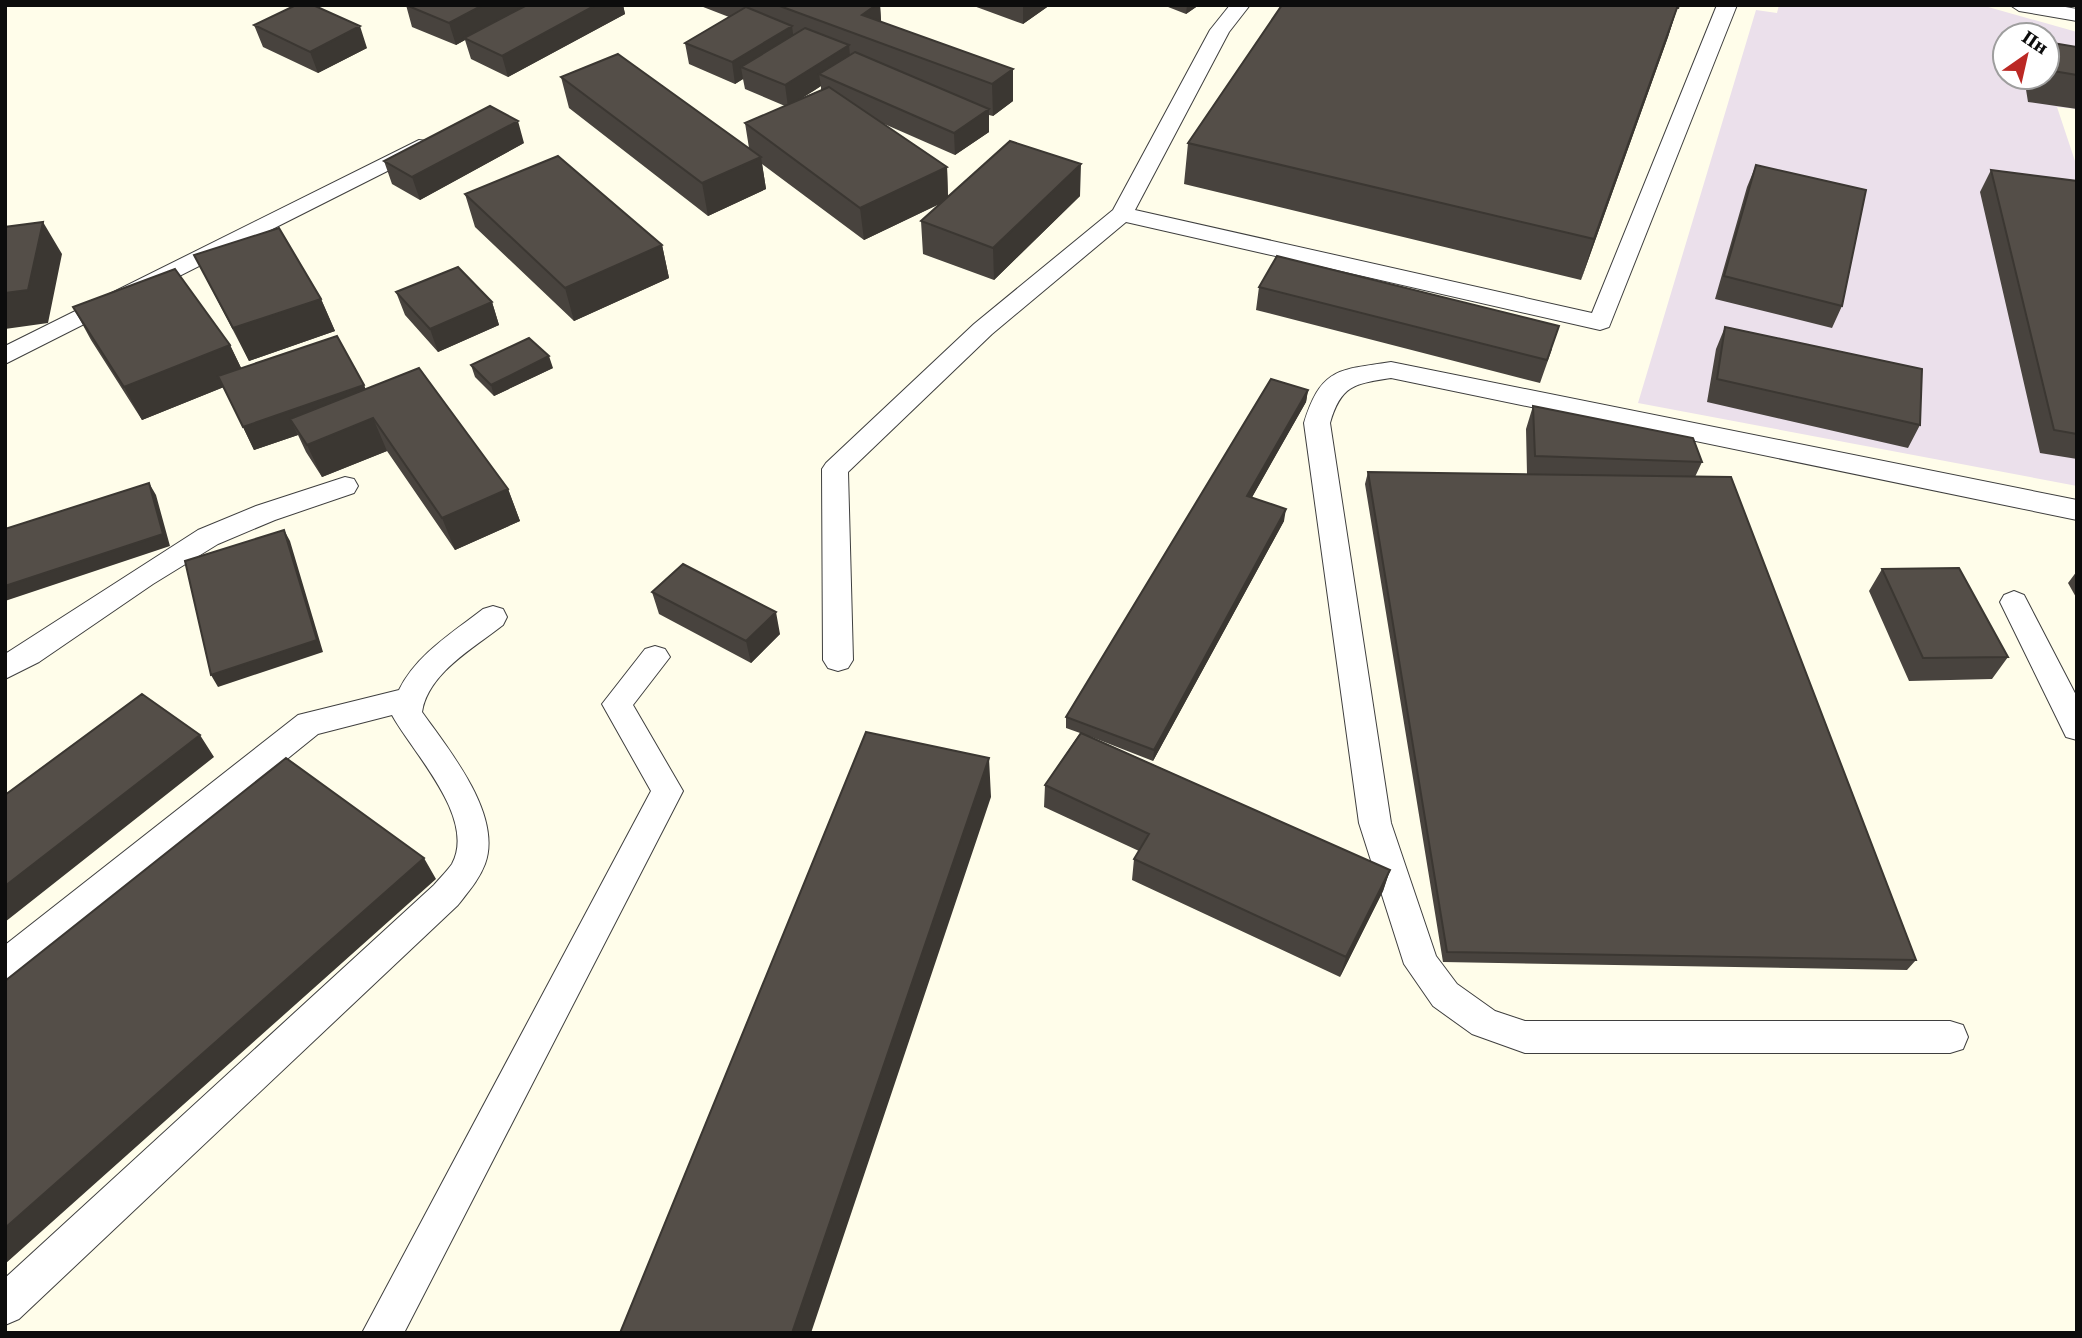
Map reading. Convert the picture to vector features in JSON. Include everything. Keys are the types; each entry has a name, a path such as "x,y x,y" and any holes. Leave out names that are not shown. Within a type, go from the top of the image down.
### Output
{"lane":[{"path":"838,660 835,469 983,329 1122,214 1220,30 1241,5"},
{"path":"1122,214 1600,322 1727,5"},
{"path":"2019,5 2077,15"},
{"path":"5,355 438,136"},
{"path":"1950,1037 1525,1037 1484,1023 1445,995 1421,964 1375,823 1317,423 1326,394 1351,376 1391,370 2077,510"},
{"path":"5,668 50,643 188,548 219,531 345,486"},
{"path":"2014,603 2077,728"},
{"path":"5,1305 446,895 470,862 472,828 461,796 407,714 407,700 427,671 493,617"},
{"path":"382,1333 667,791 617,704 655,657"},
{"path":"5,966 309,724 407,700"}],"shaded area":[{"path":"1779,5 1981,5 2038,21 1991,21 1991,91 2061,91 2061,28 2077,32 2077,109 2057,107 2077,167 2077,486 1638,403 1756,10 1777,13"}],"building":[{"path":"296,5 313,5 360,26 310,52 254,25"},
{"path":"406,5 483,5 449,23"},
{"path":"527,5 596,5 502,56 464,38"},
{"path":"777,5 876,5 862,15 1013,69 992,84"},
{"path":"1282,5 1678,5 1594,239 1188,143"},
{"path":"746,7 792,26 732,62 685,43"},
{"path":"805,28 849,45 785,85 741,67"},
{"path":"2061,44 2077,47 2077,75 2061,72"},
{"path":"855,52 989,109 954,133 819,74"},
{"path":"618,54 761,157 702,183 561,77"},
{"path":"829,87 947,167 860,208 745,123"},
{"path":"490,106 518,121 412,177 384,161"},
{"path":"1010,141 1081,164 993,248 921,221"},
{"path":"558,156 662,245 565,288 465,194"},
{"path":"1756,165 1866,190 1842,306 1724,276"},
{"path":"1991,170 2077,181 2077,434 2054,430"},
{"path":"43,222 28,290 5,293 5,227"},
{"path":"279,228 321,299 233,328 194,255"},
{"path":"1277,256 1559,326 1547,360 1259,287"},
{"path":"458,267 492,302 430,329 396,292"},
{"path":"175,269 230,345 124,387 73,307"},
{"path":"1725,327 1922,369 1920,425 1717,379"},
{"path":"337,336 364,385 243,427 218,376"},
{"path":"529,338 549,356 491,385 471,365"},
{"path":"419,368 508,489 442,518 373,418 307,445 290,419"},
{"path":"1271,379 1308,390 1247,496 1286,509 1154,750 1066,717"},
{"path":"1533,406 1693,438 1702,462 1535,456"},
{"path":"1368,472 1731,477 1916,960 1447,952"},
{"path":"149,483 163,534 5,586 5,529"},
{"path":"284,530 317,640 211,675 185,561"},
{"path":"683,564 776,612 746,641 652,592"},
{"path":"1959,568 2008,657 1923,658 1882,569"},
{"path":"142,694 200,735 5,886 5,795"},
{"path":"866,732 989,758 792,1333 620,1333"},
{"path":"1081,733 1390,870 1346,957 1134,859 1149,834 1045,785"},
{"path":"286,758 424,858 5,1228 5,981"}]}
